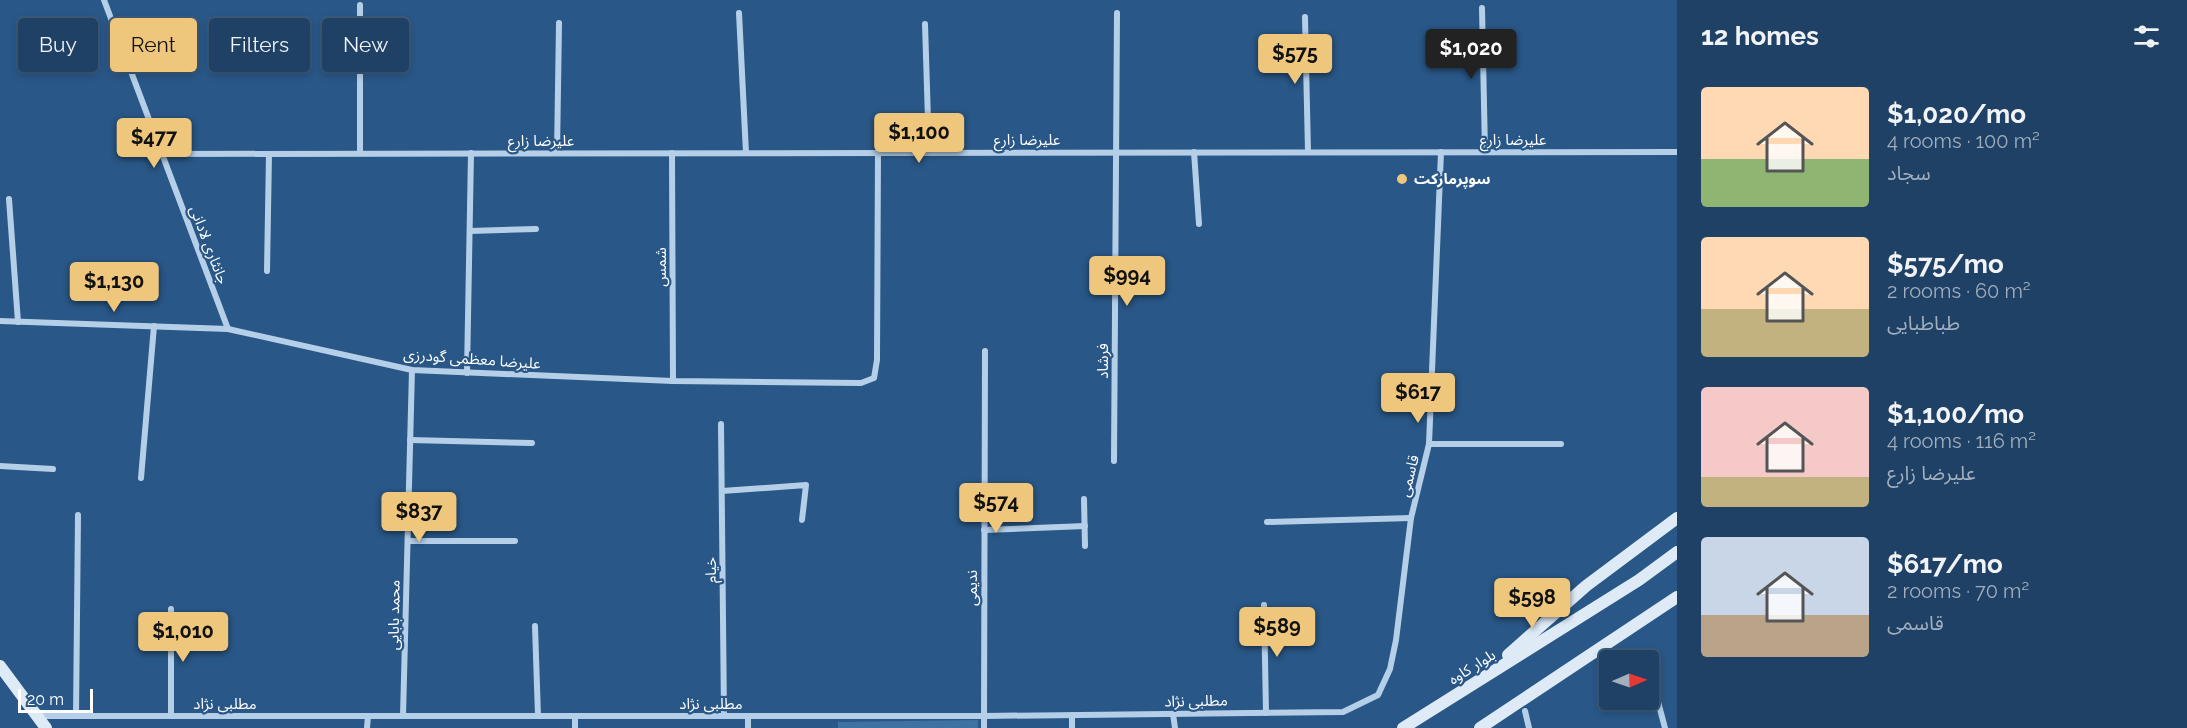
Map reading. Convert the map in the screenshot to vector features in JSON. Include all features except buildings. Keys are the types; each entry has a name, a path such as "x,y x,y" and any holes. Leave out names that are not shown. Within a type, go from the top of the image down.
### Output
{"main road":[{"path":"1481,679 1586,585 1677,518"},
{"name":"بلوار کاوه","path":"1403,728 1639,580 1677,552"},
{"path":"1480,728 1677,597"},
{"path":"0,666 46,728"}],"street":[{"name":"جانثاری لادانی","path":"104,0 228,329"},
{"path":"360,5 360,153"},
{"path":"1482,8 1485,152"},
{"path":"739,13 746,153"},
{"name":"فرشاد","path":"1114,462 1117,13"},
{"path":"1305,17 1308,152"},
{"path":"557,153 559,23"},
{"path":"925,24 929,152"},
{"name":"علیرضا معظمی گودرزی","path":"0,321 228,329 412,370 673,381 861,384 874,378 877,360 878,152"},
{"path":"1194,152 1199,224"},
{"name":"قاسمی","path":"1378,695 1390,669 1396,640 1411,518 1429,444 1441,152"},
{"name":"علیرضا زارع","path":"161,154 1677,152"},
{"path":"467,373 471,153"},
{"name":"شمس","path":"672,153 673,381"},
{"path":"267,271 268,154"},
{"path":"9,199 18,322"},
{"path":"470,231 536,229"},
{"path":"141,478 154,327"},
{"name":"ندیمی","path":"984,728 985,351"},
{"name":"محمد بابایی","path":"403,716 412,370"},
{"name":"خیام","path":"721,424 724,716"},
{"path":"410,440 532,443"},
{"path":"1429,444 1561,444"},
{"path":"0,466 53,469"},
{"path":"722,491 806,484 802,520"},
{"path":"1084,499 1085,546"},
{"path":"76,716 78,515"},
{"path":"1267,522 1411,518"},
{"path":"984,530 1085,526"},
{"path":"408,541 515,540"},
{"path":"1264,605 1266,712"},
{"path":"171,609 171,716"},
{"path":"535,626 538,716"},
{"name":"مطلبی نژاد","path":"39,716 984,716 1343,712 1378,695"},
{"path":"1659,702 1665,728"},
{"path":"1525,711 1529,728"},
{"path":"1173,714 1175,728"},
{"path":"1072,715 1072,728"},
{"path":"367,728 368,716"},
{"path":"575,716 575,728"},
{"path":"748,716 748,728"}],"shaded area":[{"path":"978,720 978,728 838,728 838,722"}],"place":[{"name":"سوپرمارکت","path":"1402,179"}]}
